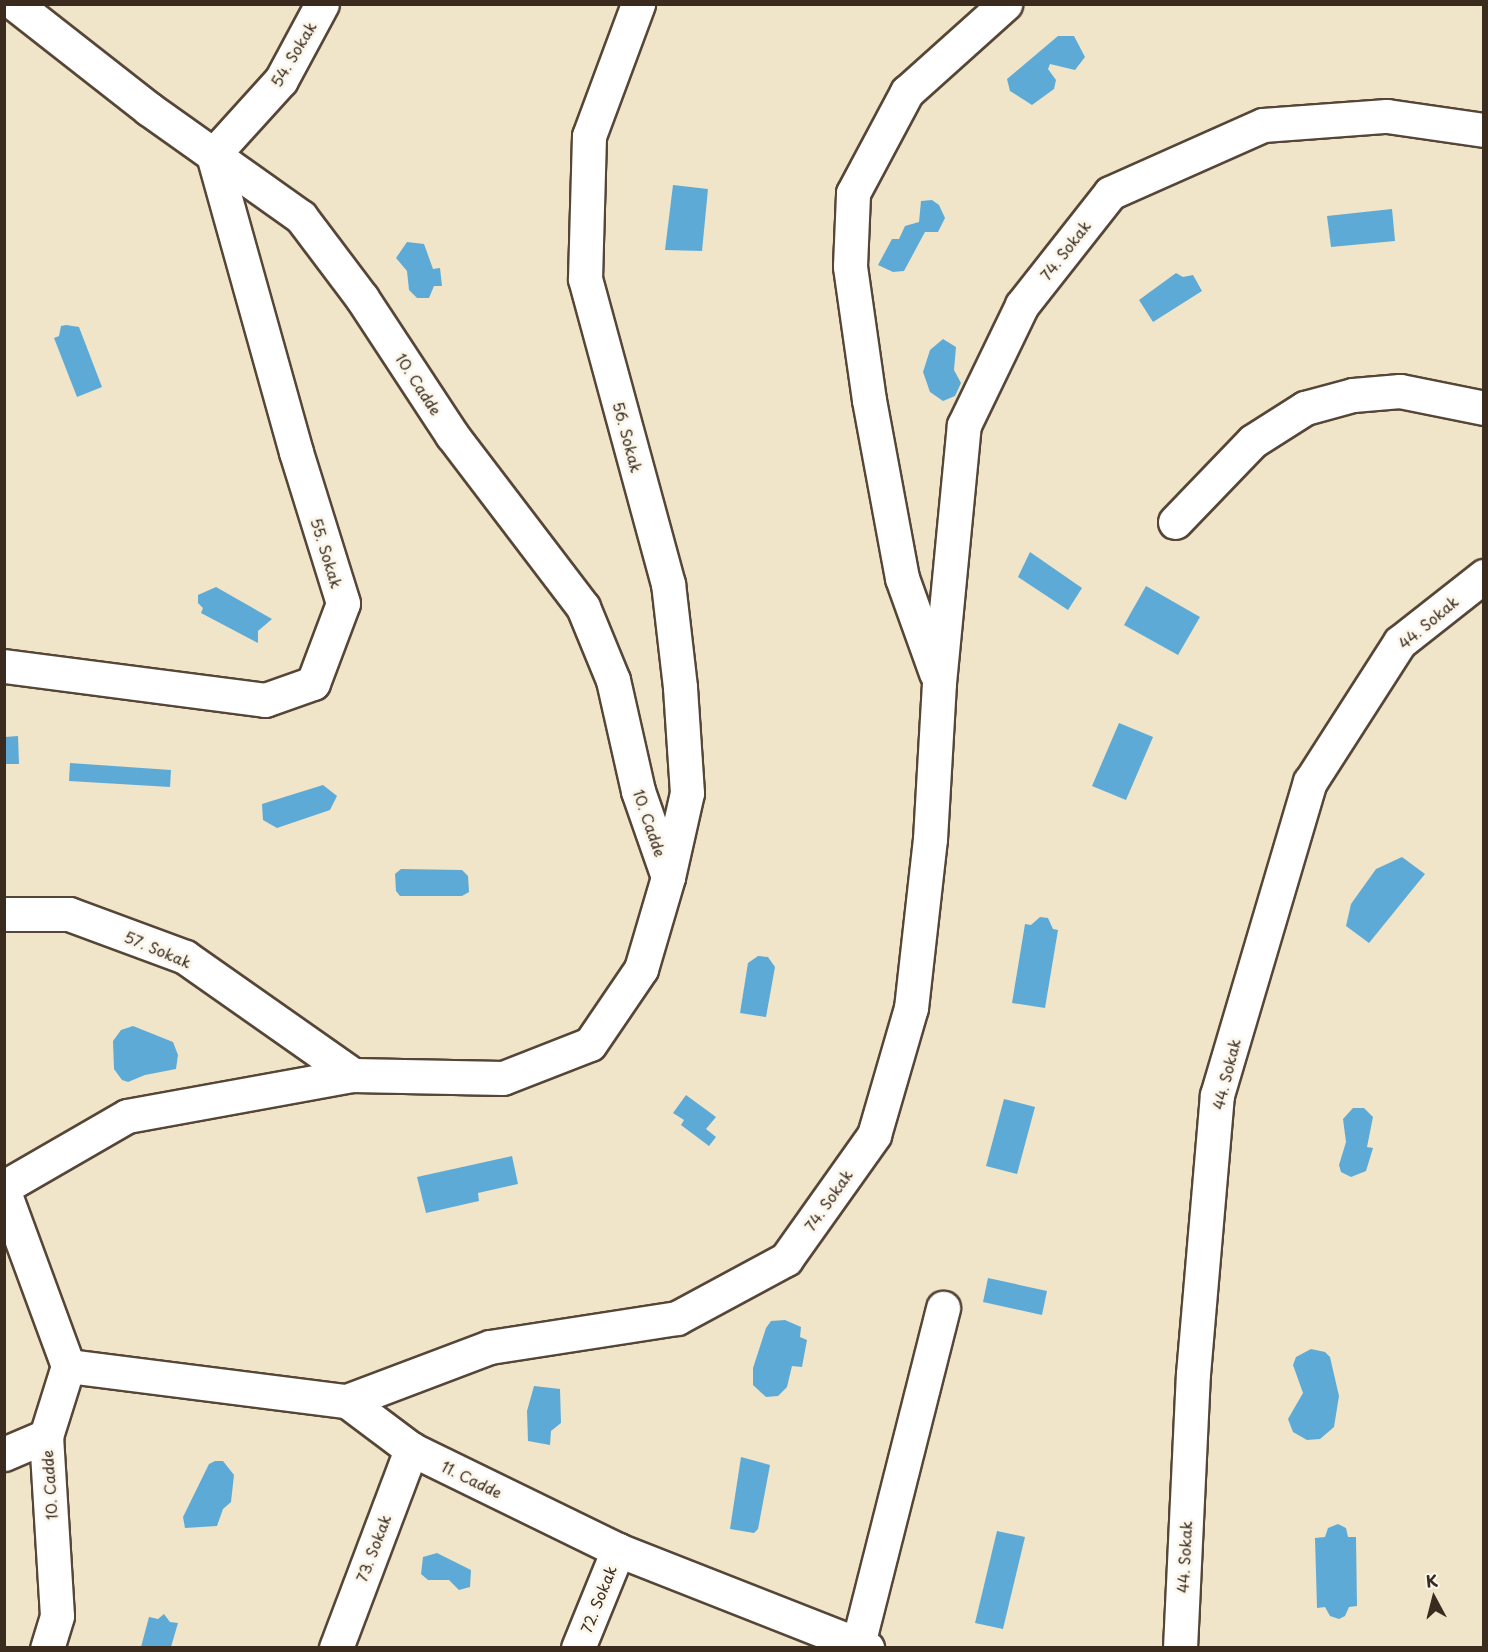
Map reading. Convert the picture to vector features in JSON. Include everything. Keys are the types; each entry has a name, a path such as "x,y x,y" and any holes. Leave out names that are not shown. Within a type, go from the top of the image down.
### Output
{"street":[{"name":"10. Cadde","path":"15,4 213,154 301,217 362,298 452,435 583,607 613,680 638,791 668,877"},
{"name":"54. Sokak","path":"213,154 281,80 322,4"},
{"name":"56. Sokak","path":"353,1075 503,1078 590,1044 641,969 668,877 687,793 668,584 585,279 589,136 638,4"},
{"name":"74. Sokak","path":"939,683 902,578 869,400 850,266 853,193 907,92 1005,4"},
{"name":"74. Sokak","path":"347,1401 490,1347 677,1318 786,1259 874,1135 911,1008 930,839 939,683 964,425 1022,305 1110,193 1263,125 1387,116 1484,130"},
{"name":"55. Sokak","path":"4,666 265,700 313,683 343,603 293,441 213,154"},
{"path":"1176,522 1252,441 1305,408 1353,395 1400,391 1484,408"},
{"name":"44. Sokak","path":"1180,1647 1193,1374 1217,1095 1310,782 1400,642 1484,576"},
{"name":"57. Sokak","path":"4,914 69,914 185,957 353,1075"},
{"path":"4,1187 127,1116 353,1075"},
{"path":"4,1192 68,1366"},
{"path":"861,1646 943,1308"},
{"name":"10. Cadde","path":"47,1647 57,1616 46,1436 68,1366"},
{"name":"11. Cadde","path":"68,1366 347,1401 411,1449 618,1550 861,1646"},
{"path":"4,1454 46,1436"},
{"name":"73. Sokak","path":"336,1647 411,1449"},
{"name":"72. Sokak","path":"578,1647 618,1550"}],"water":[{"path":"1058,36 1074,36 1085,57 1075,70 1050,64 1048,69 1056,80 1054,89 1032,105 1010,91 1007,79"},
{"path":"673,185 708,189 702,251 665,250"},
{"path":"932,200 939,205 945,218 938,232 925,232 904,271 893,272 878,265 892,239 899,239 905,226 919,222 921,201"},
{"path":"1392,209 1395,241 1331,247 1327,216"},
{"path":"407,242 424,244 433,269 440,268 442,286 434,286 429,298 417,298 409,290 407,271 396,258"},
{"path":"1176,273 1183,277 1193,275 1202,291 1153,322 1139,300"},
{"path":"61,326 79,327 102,387 77,397 54,338 59,336"},
{"path":"943,339 956,347 954,370 961,383 955,396 943,401 930,392 923,372 930,350"},
{"path":"1030,552 1082,588 1068,610 1018,577"},
{"path":"1146,586 1200,617 1178,655 1124,625"},
{"path":"216,587 272,619 258,631 258,643 201,613 203,608 198,603 198,595"},
{"path":"1119,723 1153,737 1126,800 1092,786"},
{"path":"18,736 19,764 5,764 5,737"},
{"path":"70,763 171,770 170,787 69,781"},
{"path":"323,785 337,796 330,810 277,828 263,820 262,804"},
{"path":"1402,857 1425,874 1369,943 1346,926 1351,904 1376,869"},
{"path":"401,869 462,870 468,876 469,892 462,896 400,896 396,891 395,874"},
{"path":"1040,917 1048,918 1053,929 1058,930 1045,1008 1012,1003 1025,924 1031,925"},
{"path":"758,956 768,957 775,967 766,1017 740,1013 748,963"},
{"path":"133,1026 173,1042 178,1055 176,1069 145,1075 128,1082 122,1080 114,1069 113,1041 121,1030"},
{"path":"686,1095 716,1117 706,1129 716,1137 709,1146 681,1125 684,1120 673,1113"},
{"path":"1004,1099 1035,1107 1017,1174 986,1166"},
{"path":"1353,1108 1364,1108 1373,1117 1367,1147 1373,1148 1366,1171 1351,1177 1341,1172 1339,1165 1346,1142 1343,1119"},
{"path":"512,1156 518,1184 478,1193 479,1201 426,1213 417,1177"},
{"path":"988,1278 1047,1291 1042,1315 983,1302"},
{"path":"785,1320 801,1327 800,1337 807,1340 802,1367 792,1366 787,1387 778,1396 766,1397 753,1385 753,1368 766,1328 771,1321"},
{"path":"1311,1349 1325,1352 1330,1357 1339,1396 1334,1427 1320,1439 1307,1440 1293,1432 1288,1419 1303,1393 1293,1365 1296,1357"},
{"path":"534,1386 560,1389 561,1423 551,1431 550,1445 528,1441 527,1411"},
{"path":"741,1457 770,1465 758,1529 754,1533 730,1529"},
{"path":"223,1461 234,1475 231,1502 223,1509 217,1526 185,1528 183,1517 209,1464"},
{"path":"1338,1524 1346,1528 1348,1537 1356,1537 1357,1606 1349,1607 1345,1616 1339,1619 1330,1616 1325,1607 1317,1608 1315,1538 1325,1537 1328,1528"},
{"path":"997,1531 1025,1537 1003,1629 975,1623"},
{"path":"437,1553 471,1570 470,1587 459,1590 449,1580 428,1580 421,1574 423,1557"},
{"path":"164,1614 170,1622 178,1623 171,1647 141,1647 149,1617 158,1619"}]}
